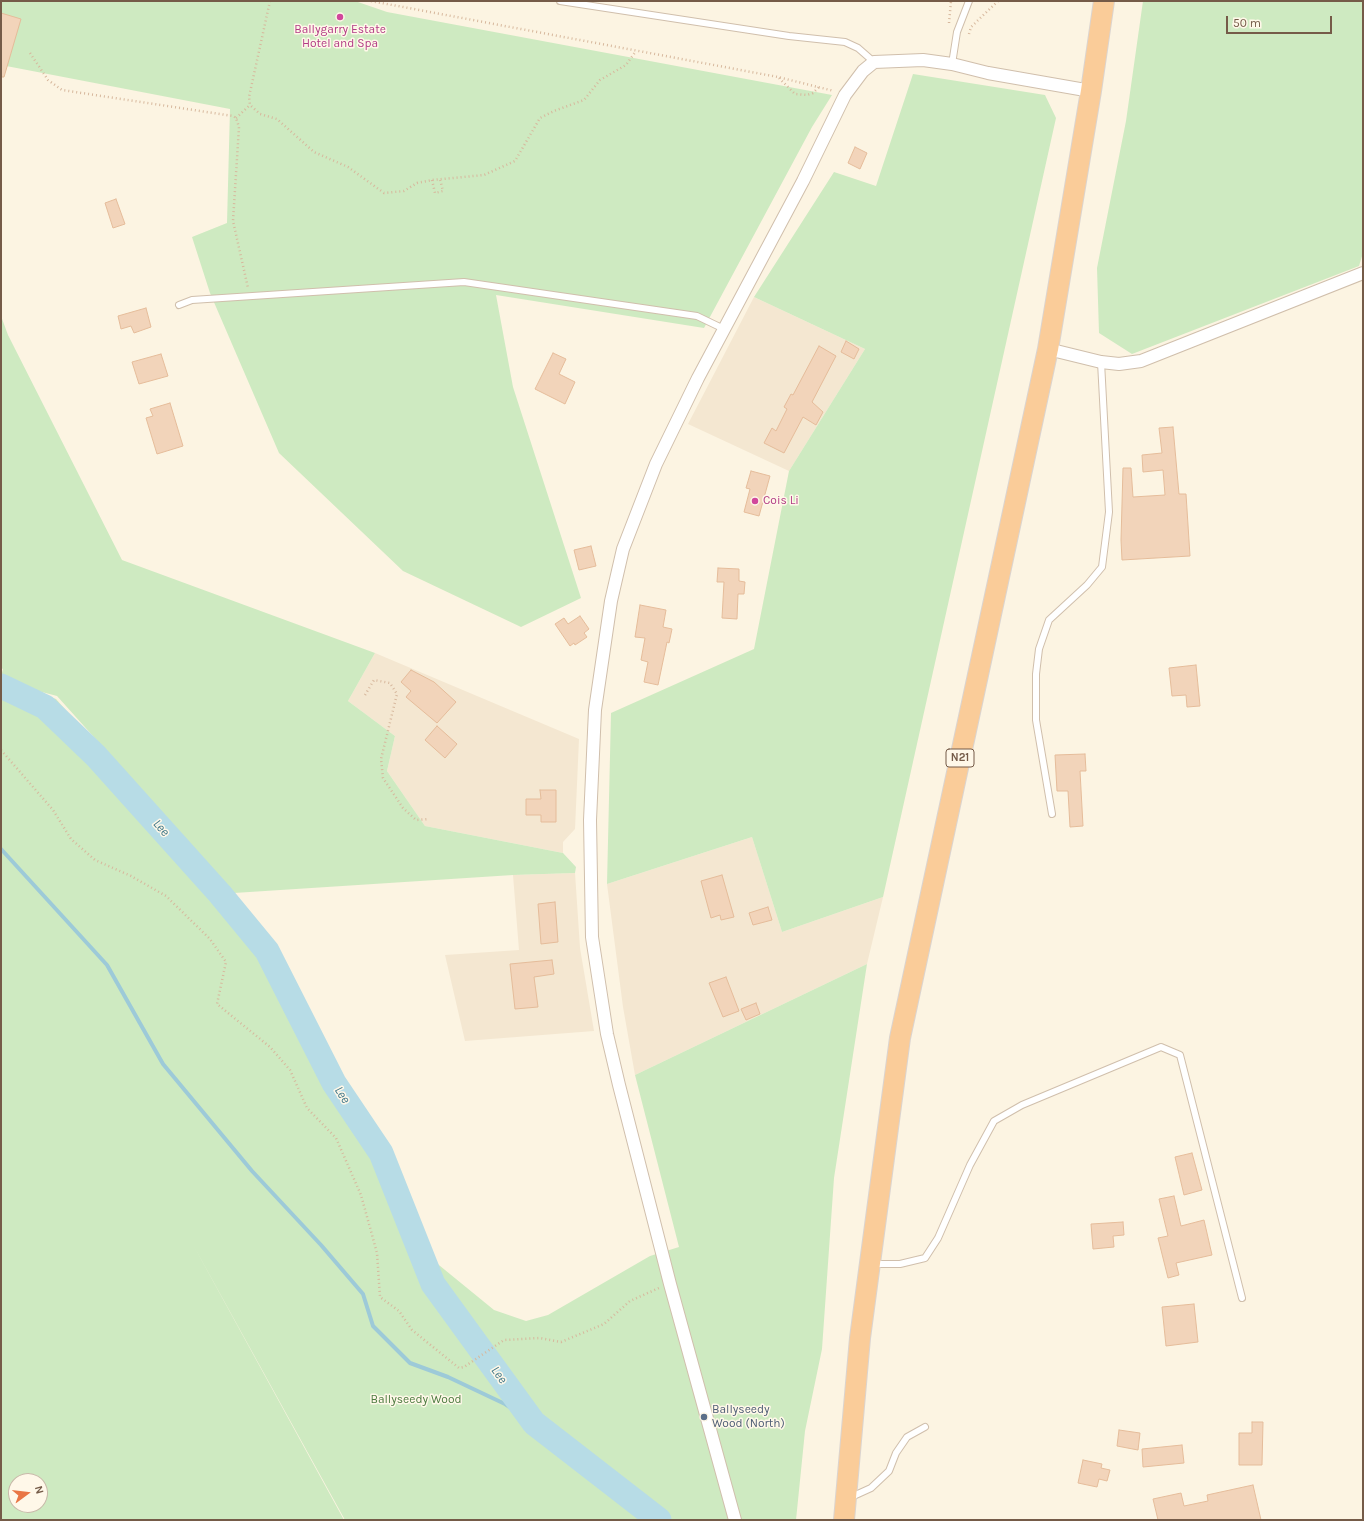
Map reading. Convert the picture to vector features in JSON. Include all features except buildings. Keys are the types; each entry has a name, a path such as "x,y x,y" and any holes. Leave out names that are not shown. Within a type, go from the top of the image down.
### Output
{"highway":[{"name":"N21","path":"844,1520 860,1338 900,1038 1048,349 1091,91 1104,1"}],"street":[{"path":"735,1520 670,1284 607,1034 592,937 590,907 590,820 595,710 613,590 623,549 656,464 724,329 803,181 845,95 863,71 874,62 923,60 952,64 988,73 1091,91"},
{"path":"1048,349 1101,362 1119,364 1141,361 1363,273"}],"lane":[{"path":"560,1 789,36 845,42 858,48 874,62"},
{"path":"952,64 957,32 969,1"},
{"path":"179,305 192,300 464,282 697,316 724,329"},
{"path":"1052,814 1036,720 1036,674 1040,649 1049,620 1087,585 1102,567 1110,512 1101,362"},
{"path":"870,1264 900,1264 925,1258 938,1238 970,1165 994,1121 1022,1105 1161,1047 1180,1055 1242,1298"},
{"path":"846,1499 870,1488 875,1484 889,1471 896,1453 907,1437 925,1427"}],"path":[{"path":"270,1 249,97 250,105 260,114 277,119 314,152 348,167 384,193 404,191 417,183 432,180 484,175 515,162 540,118 584,100 600,80 626,65 636,51"},
{"path":"371,1 778,77 819,87 813,93 807,95 795,94 778,77"},
{"path":"948,30 951,1"},
{"path":"969,34 971,27 998,1"},
{"path":"30,53 48,80 62,90 233,116 236,118 239,127 233,221 250,296"},
{"path":"236,118 250,105"},
{"path":"432,180 435,193 443,191 440,179"},
{"path":"365,695 374,680 390,683 397,694 381,759 383,778 403,808 416,820 429,819"},
{"path":"1,750 53,810 71,839 95,860 131,876 166,896 210,939 226,962 217,1004 270,1048 290,1070 307,1108 336,1138 361,1195 378,1253 380,1297 399,1311 412,1330 459,1368 464,1367 504,1340 540,1338 561,1342 604,1324 630,1301 646,1294"}],"shaded area":[{"path":"754,297 865,349 789,471 688,424"},
{"path":"375,653 579,739 575,829 563,842 563,853 425,826 387,771 395,736 348,701"},
{"path":"752,837 782,932 883,897 867,964 635,1075 623,1007 607,884"},
{"path":"575,873 580,948 594,1031 465,1041 445,955 519,950 513,875"}],"green space":[{"path":"1,1 355,1 387,12 832,95 812,127 704,328 496,295 513,387 581,598 521,627 403,571 279,453 210,293 192,237 227,223 230,109 1,65"},
{"path":"1143,1 1363,1 1363,253 1359,266 1132,354 1099,333 1097,268 1126,121"},
{"path":"913,74 1045,95 1056,118 883,897 782,932 752,837 607,884 611,713 754,649 789,471 865,349 754,297 834,172 876,186"},
{"name":"Ballyseedy Wood","path":"1,316 8,335 122,560 375,653 348,701 395,736 387,771 425,826 563,853 576,867 575,873 513,875 234,893 57,696 23,687 56,699 261,930 337,1072 388,1149 434,1261 494,1310 526,1321 548,1315 650,1256 679,1247 635,1075 867,964 834,1178 822,1349 805,1431 796,1520 345,1520 191,1241 344,1520 1,1520 1,678 8,681 1,676 3,669 1,668"}],"waterway":[{"name":"Lee","path":"1,686 45,707 96,756 220,894 267,951 334,1083 381,1153 433,1284 534,1423 659,1520"},
{"path":"1,849 107,965 163,1064 252,1171 321,1245 363,1294 373,1326 410,1363 448,1377 505,1404 534,1423"}],"place":[{"name":"Ballygarry Estate Hotel and Spa","path":"340,17"},
{"name":"Cois Li","path":"755,501"},
{"name":"Ballyseedy Wood (North)","path":"704,1417"}]}
